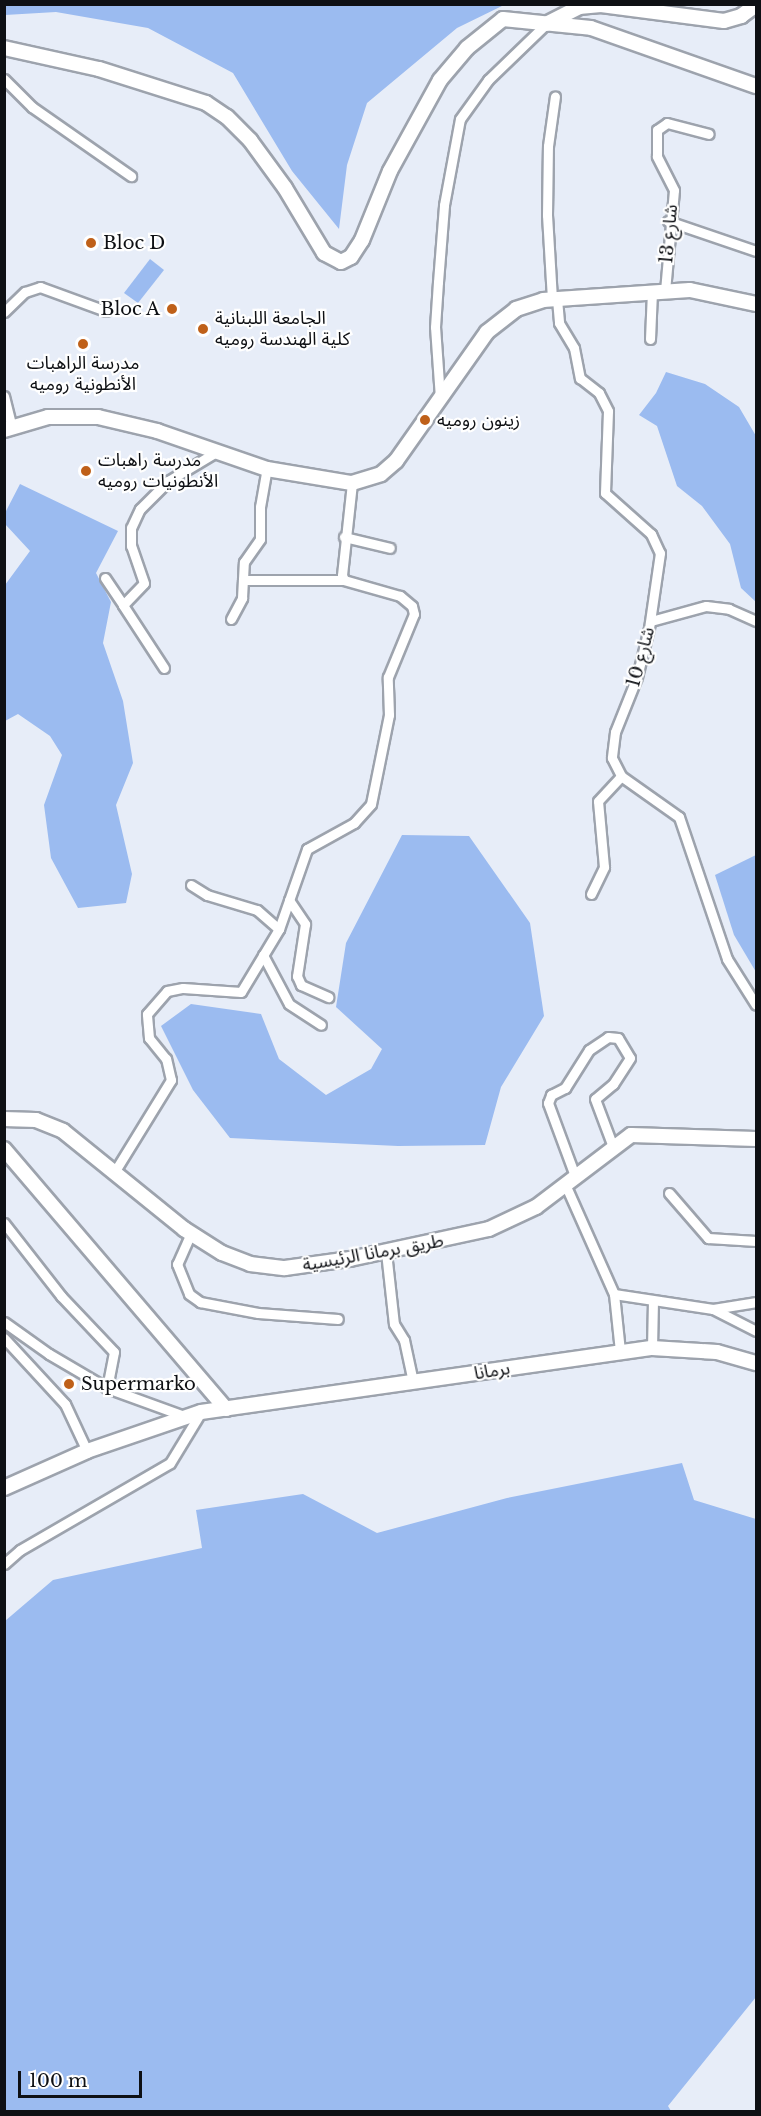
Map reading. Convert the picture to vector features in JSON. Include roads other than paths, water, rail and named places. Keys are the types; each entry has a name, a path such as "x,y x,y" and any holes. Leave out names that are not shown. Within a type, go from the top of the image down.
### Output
{"street":[{"path":"440,398 435,327 444,205 458,128 471,99 532,35 546,24 579,7 620,6 724,21 741,16 756,5"},
{"path":"579,7 582,20 591,28"},
{"path":"523,19 532,35"},
{"path":"4,48 99,69 206,103 227,117 250,140 285,188 324,253 340,262 351,257 362,240 390,171 440,80 467,48 498,22 523,19 546,24 591,28 756,86"},
{"path":"4,79 32,106 131,176"},
{"path":"555,96 548,146 547,215 555,299"},
{"name":"شارع 13","path":"650,339 673,186 657,156 657,130 667,123 709,134"},
{"path":"668,221 756,251"},
{"path":"4,312 25,292 40,287 106,311"},
{"path":"4,396 8,428 48,417 98,417 267,469 352,483 389,468 500,319 524,305 555,299 659,291 702,291 756,304"},
{"name":"شارع 10","path":"555,299 559,323 574,348 580,378 599,393 608,411 604,493 651,534 660,553 651,621 637,677 612,745 621,776"},
{"path":"123,605 144,583 131,546 134,519 168,481 216,452"},
{"path":"231,619 242,598 244,562 260,538 260,507 267,469"},
{"path":"344,580 340,569 352,483"},
{"path":"344,537 390,548"},
{"path":"105,578 164,668"},
{"path":"115,1171 171,1080 166,1059 149,1038 147,1014 167,992 183,988 241,992 279,929 307,849 368,810 389,715 388,677 414,614 412,606 400,596 344,580 243,580"},
{"path":"651,621 706,606 729,609 756,621"},
{"path":"591,894 604,867 598,801 621,776 679,817 727,959 756,1005"},
{"path":"191,885 256,910 279,929"},
{"path":"289,900 305,924 297,976 301,985 328,997"},
{"path":"263,955 289,1004 321,1025"},
{"path":"613,1146 595,1099 613,1084 630,1058 618,1038 608,1037 589,1050 565,1088 551,1095 548,1103 570,1180 614,1294 620,1351"},
{"name":"طريق برمانا الرئيسية","path":"4,1119 36,1120 63,1131 191,1233 222,1253 250,1264 285,1268 386,1252 489,1229 536,1207 613,1146 631,1135 645,1133 756,1139"},
{"path":"4,1149 226,1409"},
{"path":"669,1193 708,1238 756,1241"},
{"path":"4,1223 61,1296 114,1352 107,1388"},
{"path":"191,1233 177,1264 189,1294 200,1302 258,1312 338,1319"},
{"path":"386,1252 394,1324 404,1340 413,1382"},
{"path":"614,1294 713,1309 756,1302"},
{"path":"652,1348 653,1301"},
{"path":"713,1309 756,1331"},
{"path":"4,1322 49,1354 107,1388 187,1417"},
{"path":"4,1338 64,1404 87,1451"},
{"name":"برمانا","path":"226,1409 652,1348 717,1352 756,1363"},
{"path":"4,1488 87,1451 201,1412 226,1409"},
{"path":"4,1564 20,1550 170,1463 201,1412"}],"place":[{"name":"Bloc D","path":"91,243"},
{"name":"Bloc A","path":"172,309"},
{"name":"الجامعة اللبنانية كلية الهندسة روميه","path":"203,329"},
{"name":"مدرسة الراهبات الأنطونية روميه","path":"83,344"},
{"name":"زينون روميه","path":"425,420"},
{"name":"مدرسة راهبات الأنطونيات روميه","path":"86,471"},
{"name":"Supermarko","path":"69,1384"}]}
